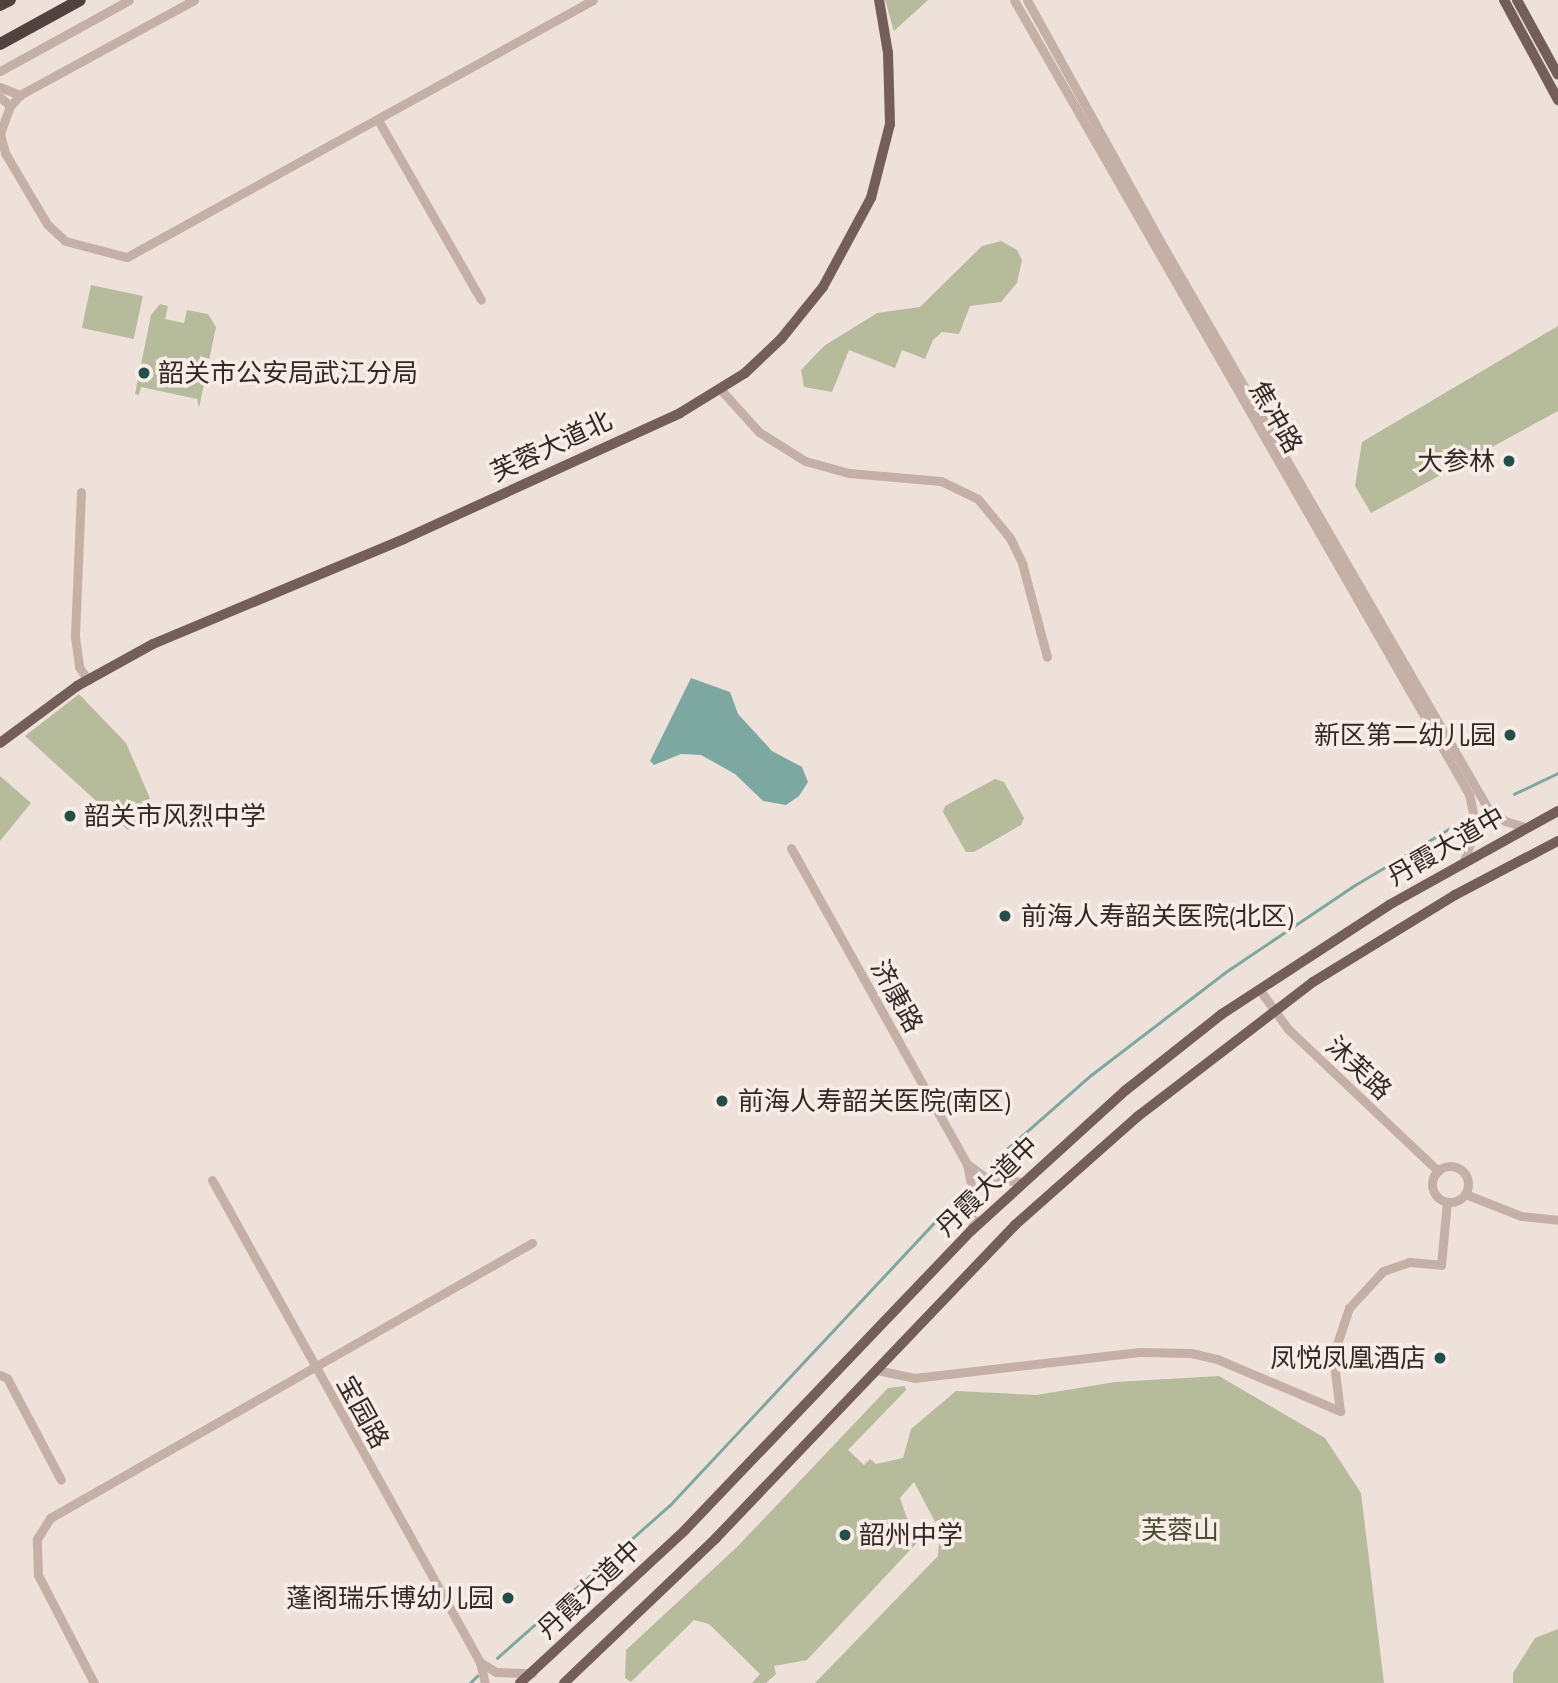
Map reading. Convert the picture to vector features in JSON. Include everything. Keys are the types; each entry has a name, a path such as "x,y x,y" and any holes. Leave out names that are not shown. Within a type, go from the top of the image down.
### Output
{"highway":[{"path":"0,5 10,0"},
{"path":"0,44 75,1"}],"main road":[{"name":"芙蓉大道北","path":"0,743 88,680 153,643 404,539 721,390 764,356 798,320 842,260 864,219 890,124 888,53 880,0"},
{"path":"1504,0 1558,100"},
{"path":"1517,0 1558,75"},
{"name":"丹霞大道中","path":"520,1683 685,1530 1021,1182 1177,1048 1259,989 1464,860 1558,811"},
{"name":"丹霞大道中","path":"564,1683 716,1538 1051,1192 1195,1069 1274,1011 1403,926 1558,841"}],"street":[{"path":"0,71 129,0"},
{"path":"194,0 20,95 10,106 0,134 5,153 55,235 77,246 127,257 593,0"},
{"name":"焦冲路","path":"1014,0 1469,794 1476,827 1464,860"},
{"name":"焦冲路","path":"1027,0 1160,241 1487,807 1505,821 1525,827"},
{"path":"0,87 20,95"},
{"path":"0,97 10,106"},
{"path":"378,120 481,300"},
{"path":"721,390 759,432 805,461 849,473 941,481 978,499 1010,538 1022,564 1047,657"},
{"path":"81,492 75,638 79,667 88,680"},
{"name":"济康路","path":"791,848 967,1164 974,1201 972,1230"},
{"name":"沐芙路","path":"1259,989 1274,1011 1438,1171"},
{"path":"967,1164 985,1177 1021,1182"},
{"path":"1447,1202 1437,1196 1432,1186 1438,1171 1454,1167 1464,1173 1465,1194"},
{"name":"宝园路","path":"212,1180 314,1368 481,1662 485,1683"},
{"path":"1447,1202 1465,1194 1521,1216 1558,1220"},
{"path":"877,1370 914,1378 1140,1352 1191,1353 1217,1359 1340,1411 1333,1356 1349,1308 1383,1271 1409,1262 1441,1265 1447,1202"},
{"path":"94,1683 38,1575 34,1550 44,1525 58,1511 533,1242"},
{"path":"0,1375 6,1378 61,1480"},
{"path":"481,1662 496,1672 532,1673"}],"green space":[{"path":"885,0 928,0 894,31"},
{"path":"1001,241 1017,250 1022,260 1017,283 1001,302 970,306 959,334 942,332 933,340 925,359 902,350 895,368 849,350 832,392 804,387 801,370 824,346 877,313 920,307 982,246"},
{"path":"91,285 143,296 134,339 82,328"},
{"path":"160,304 168,306 165,319 184,323 187,310 208,314 216,327 199,408 197,399 141,387 139,395 135,394 151,315"},
{"path":"1558,326 1558,411 1371,513 1355,486 1362,442"},
{"path":"79,694 126,743 152,803 128,830 25,736"},
{"path":"0,776 31,803 0,841"},
{"path":"995,779 1004,782 1024,818 1021,825 974,852 966,852 943,812 945,806"},
{"name":"芙蓉山","path":"1219,1376 1325,1438 1361,1493 1384,1683 815,1683 938,1556 940,1531 914,1482 900,1498 911,1530 918,1524 927,1532 807,1660 774,1666 776,1674 766,1683 752,1683 760,1674 709,1624 694,1620 631,1682 625,1678 626,1650 737,1547 888,1388 905,1386 906,1390 848,1450 864,1465 870,1459 876,1464 903,1458 911,1429 956,1391 1036,1395 1115,1382"},
{"path":"1558,1629 1558,1683 1513,1683 1513,1673 1535,1638"}],"water":[{"path":"691,678 730,692 738,714 772,751 802,767 808,782 799,796 786,805 763,801 735,774 701,755 681,754 654,765 650,761"}],"waterway":[{"path":"1514,794 1558,773"},
{"path":"992,1162 1091,1075 1227,971 1355,885 1454,826"},
{"path":"497,1658 669,1506 965,1190"},
{"path":"470,1683 477,1676"}],"place":[{"name":"韶关市公安局武江分局","path":"144,373"},
{"name":"大参林","path":"1509,461"},
{"name":"新区第二幼儿园","path":"1510,735"},
{"name":"韶关市风烈中学","path":"70,816"},
{"name":"前海人寿韶关医院(北区)","path":"1005,916"},
{"name":"前海人寿韶关医院(南区)","path":"722,1101"},
{"name":"凤悦凤凰酒店","path":"1440,1358"},
{"name":"韶州中学","path":"845,1535"},
{"name":"蓬阁瑞乐博幼儿园","path":"508,1598"}]}
